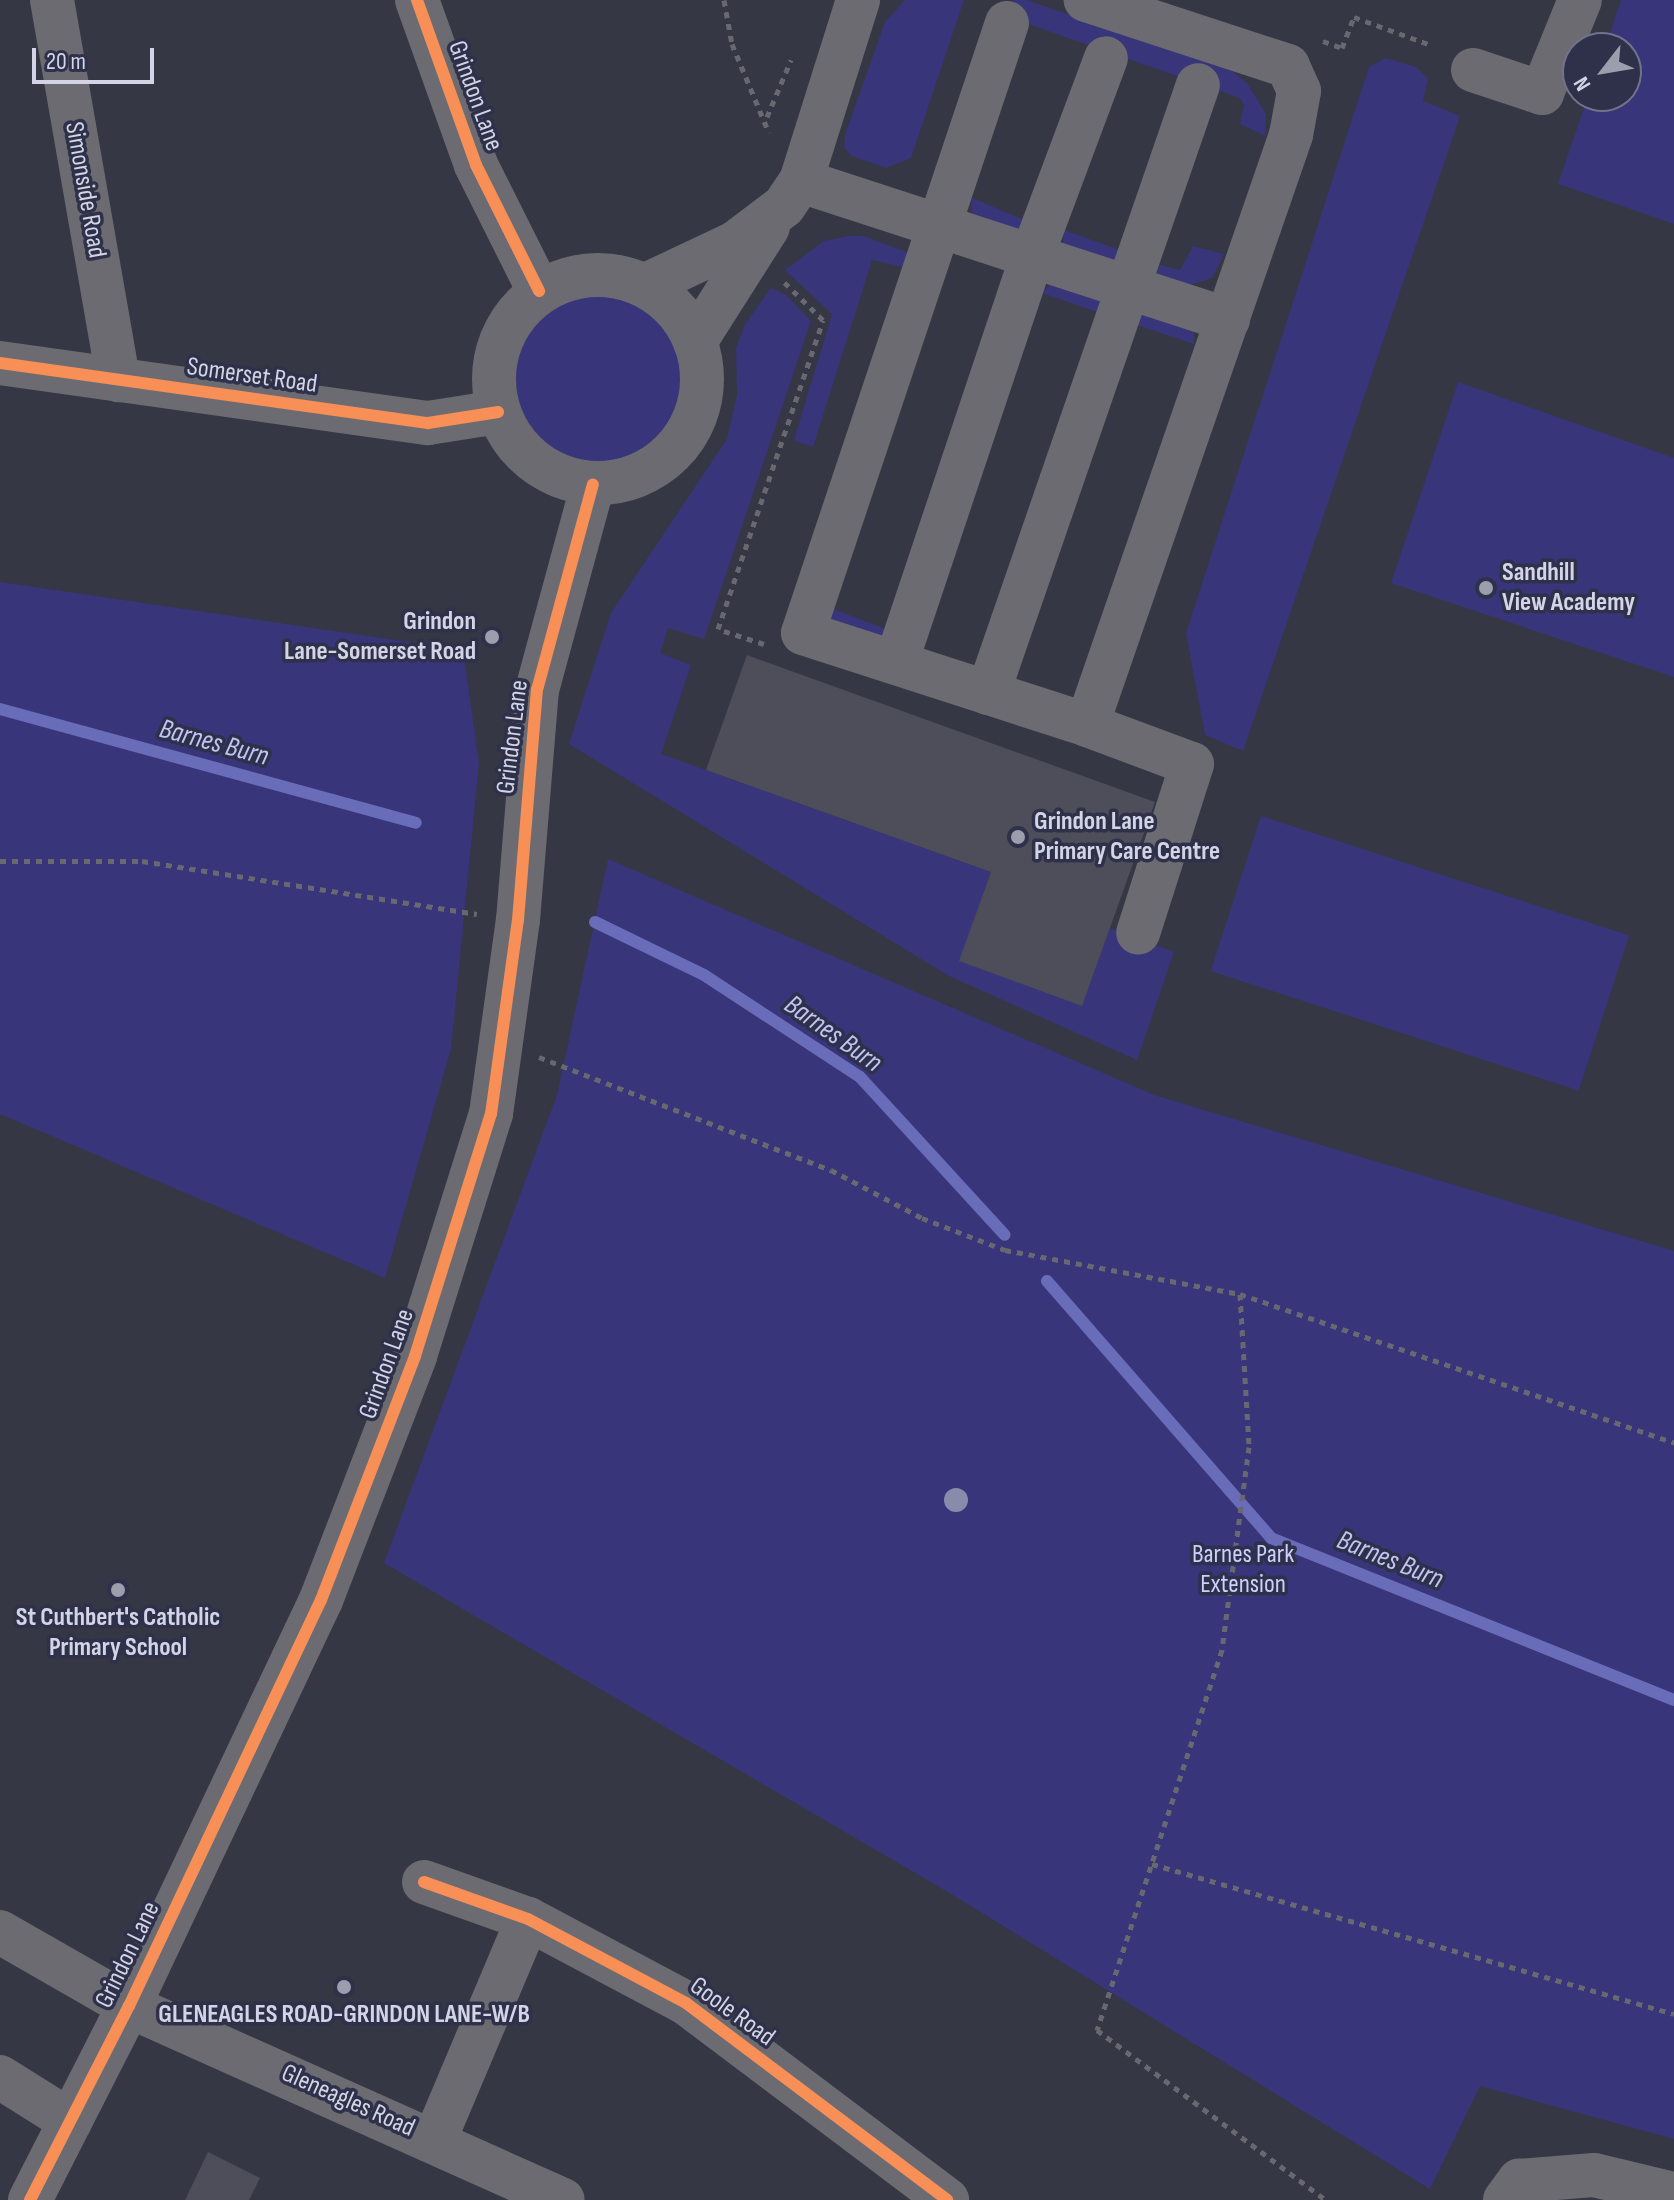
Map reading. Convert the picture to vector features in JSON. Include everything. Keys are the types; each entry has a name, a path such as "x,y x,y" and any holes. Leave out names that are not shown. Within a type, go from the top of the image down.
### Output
{"street":[{"name":"Simonside Road","path":"52,0 118,380"},
{"name":"Grindon Lane","path":"417,0 476,165 539,291"},
{"path":"695,342 792,193 858,0"},
{"path":"1086,0 1288,66 1299,91 1291,135 1087,725"},
{"path":"1473,70 1542,93 1580,0"},
{"path":"1007,23 803,633 1087,725 1208,769 1138,933"},
{"path":"896,663 1032,256 1106,58"},
{"path":"988,693 1198,85"},
{"path":"646,285 735,243 792,193"},
{"path":"792,193 938,227 1228,320"},
{"path":"611,274 646,285 675,308 695,342 702,387 690,429 660,463 626,480 593,484 552,474 527,456 498,412 494,362 513,317 539,291 578,275 611,274"},
{"name":"Somerset Road","path":"0,363 428,423 498,412"},
{"name":"Grindon Lane","path":"30,2200 129,2006 321,1600 388,1428 491,1114 518,920 537,690 593,484"},
{"name":"Goole Road","path":"424,1882 528,1919 686,2003 947,2200"},
{"path":"435,2139 528,1919"},
{"name":"Gleneagles Road","path":"0,1932 129,2006 435,2139 563,2200"},
{"path":"0,2077 70,2121"},
{"path":"1505,2200 1519,2181 1594,2175 1674,2194"}],"path":[{"path":"724,0 732,44 767,118 770,141"},
{"path":"1313,38 1342,48 1354,17 1428,44"},
{"path":"0,861 142,861 518,920"},
{"path":"501,1042 831,1170 922,1218 1005,1250 1240,1294 1674,1443"},
{"path":"1240,1294 1249,1447 1222,1650 1097,2030 1326,2200"},
{"path":"1152,1864 1674,2014"}],"green space":[{"path":"905,0 964,0 911,158 886,168 852,156 844,148 845,135 885,22"},
{"path":"1013,0 1027,0 1232,71 1247,83 1266,114 1265,136 1240,124 1244,105 1240,98 1005,16"},
{"path":"1621,0 1674,0 1674,224 1558,184 1583,112 1642,112 1642,32 1610,32"},
{"path":"1386,58 1416,67 1428,79 1423,101 1460,116 1243,751 1205,735 1186,633 1369,67"},
{"path":"972,198 1027,221 1020,231 972,213"},
{"path":"1064,230 1120,250 1114,265 1063,245"},
{"path":"864,236 912,254 907,268 872,260 813,447 794,440 832,314 785,270 824,241"},
{"path":"1193,246 1224,254 1212,278 1187,286 1155,277 1160,265 1180,270"},
{"path":"611,274 675,308 695,342 699,398 690,429 660,463 626,480 593,484 552,474 527,456 498,412 513,317 539,291 578,275"},
{"path":"1053,282 1104,302 1100,313 1042,293"},
{"path":"771,288 786,295 811,321 704,639 668,628 660,653 691,665 661,754 991,872 960,961 1082,1005 1110,928 1174,952 1137,1060 949,976 569,744 611,613 727,439 737,395 736,348 745,324"},
{"path":"1143,312 1194,331 1194,344 1137,325"},
{"path":"1458,382 1674,458 1674,677 1391,583"},
{"path":"0,582 463,650 479,763 451,1049 385,1278 0,1114"},
{"path":"831,608 888,630 884,636 834,627 828,617"},
{"path":"1261,816 1629,936 1579,1091 1211,971"},
{"name":"Barnes Park Extension","path":"608,859 1154,1095 1674,1251 1674,2139 1480,2086 1430,2189 953,1895 384,1563 557,1095"}],"building":[{"name":"Grindon Lane Primary Care Centre","path":"747,655 1155,802 1082,1006 959,961 991,872 706,770"},
{"path":"208,2152 260,2178 249,2200 185,2200"}],"waterway":[{"name":"Barnes Burn","path":"0,709 416,823"},
{"name":"Barnes Burn","path":"595,922 704,975 860,1077 1005,1235"},
{"name":"Barnes Burn","path":"1047,1281 1271,1538 1674,1700"}],"cycle path":[{"path":"417,0 476,165 539,291"},
{"path":"0,363 428,423 498,412"},
{"path":"30,2200 129,2006 321,1600 415,1356 491,1114 518,920 537,690 593,484"},
{"path":"424,1882 528,1919 686,2003 947,2200"}],"place":[{"name":"Sandhill View Academy","path":"1486,588"},
{"name":"Grindon Lane-Somerset Road","path":"492,637"},
{"name":"Grindon Lane Primary Care Centre","path":"1018,837"},
{"name":"St Cuthbert's Catholic Primary School","path":"118,1590"},
{"name":"GLENEAGLES ROAD-GRINDON LANE-W/B","path":"344,1987"}]}
